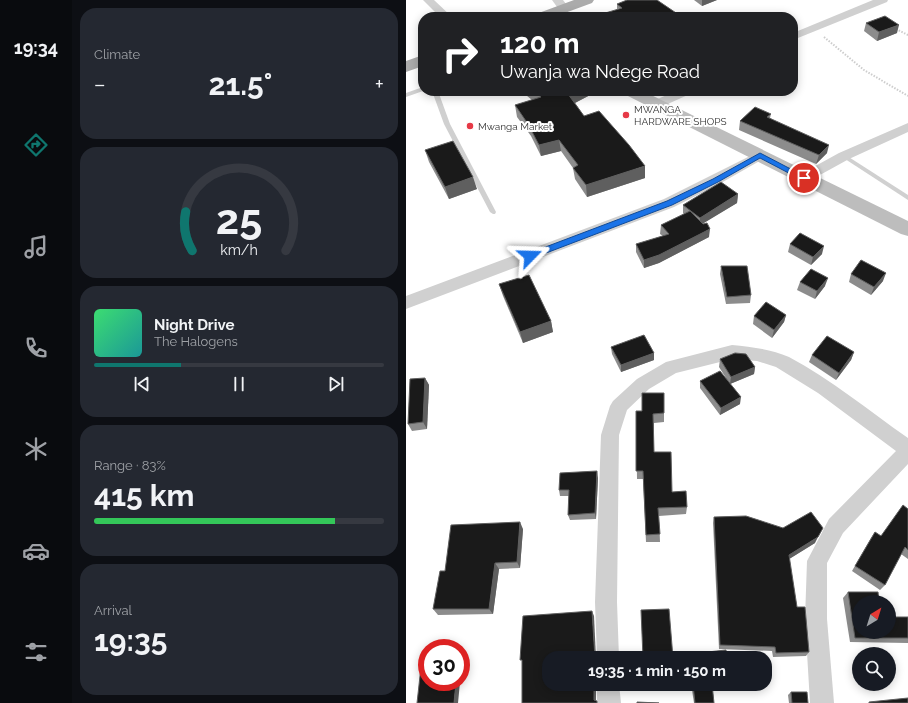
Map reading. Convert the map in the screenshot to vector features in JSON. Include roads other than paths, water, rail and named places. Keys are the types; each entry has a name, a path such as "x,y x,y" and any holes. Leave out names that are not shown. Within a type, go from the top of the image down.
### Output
{"main road":[{"path":"549,12 561,4 587,0"},
{"path":"406,67 418,62"},
{"path":"640,96 908,229"}],"street":[{"path":"428,0 441,12"},
{"path":"798,35 883,0"},
{"path":"657,104 675,96"},
{"path":"804,178 844,156 908,127"},
{"path":"406,303 669,203 716,180 760,155"},
{"path":"608,651 606,602 610,435 619,406 643,384 672,367 732,352 757,354 782,362 812,380 908,450 836,526 817,561 816,619 822,703"},
{"path":"608,691 609,703"}],"lane":[{"path":"406,95 418,91"},
{"path":"437,96 447,124 493,212"},
{"path":"844,156 908,198"}],"place":[{"name":"MWANGA HARDWARE SHOPS","path":"626,115"},
{"name":"Mwanga Market","path":"470,126"}]}
